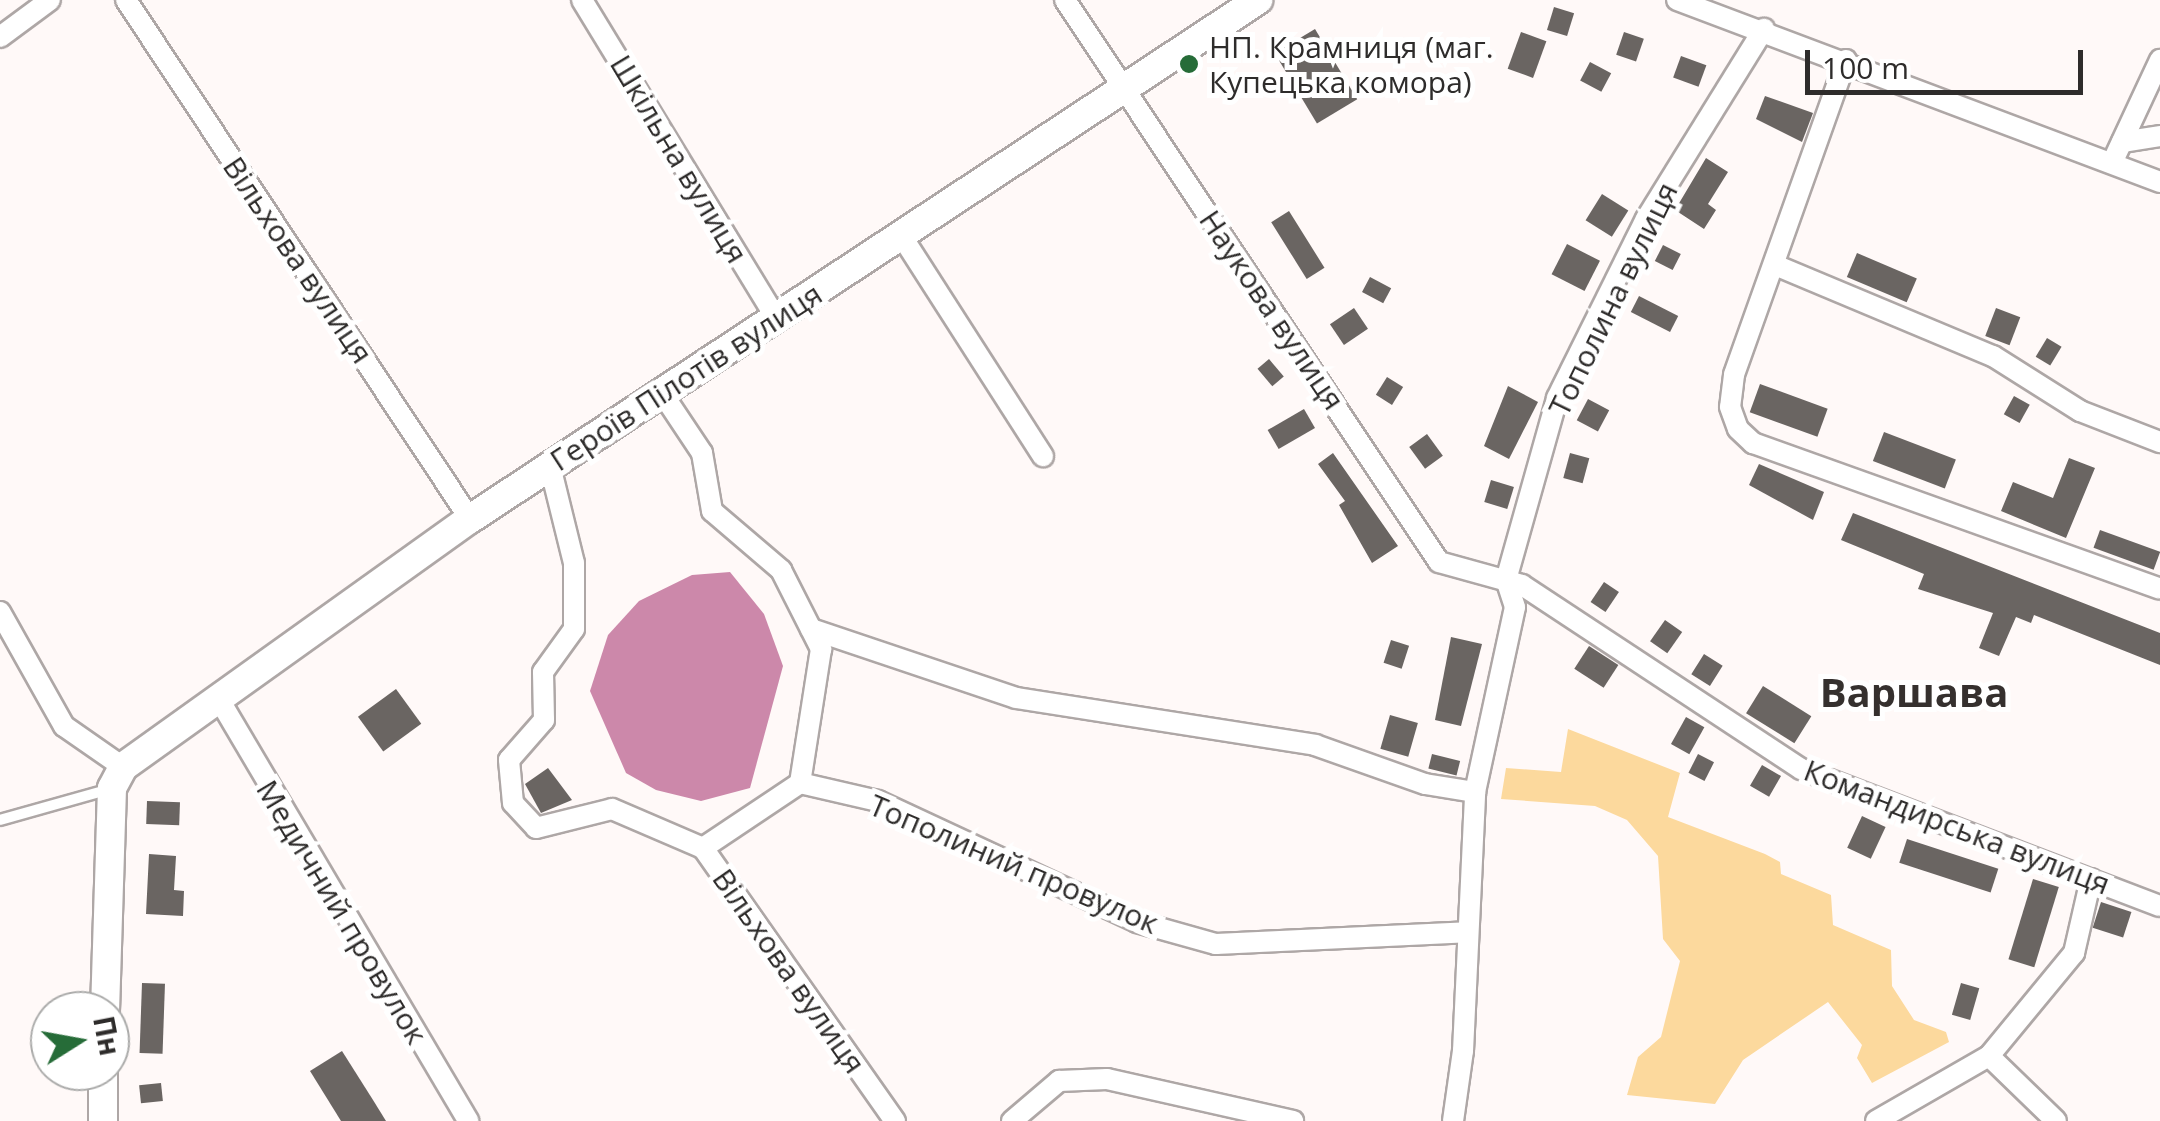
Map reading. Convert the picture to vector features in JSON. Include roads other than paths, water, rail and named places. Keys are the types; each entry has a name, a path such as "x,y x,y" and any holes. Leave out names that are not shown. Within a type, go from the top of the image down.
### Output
{"street":[{"path":"0,36 50,0"},
{"name":"Вільхова вулиця","path":"126,0 470,520"},
{"name":"Шкільна вулиця","path":"582,0 776,318"},
{"name":"Наукова вулиця","path":"1065,0 1439,562 1506,580"},
{"name":"Героїв Пілотів вулиця","path":"118,778 470,520 1258,0"},
{"path":"1677,0 1764,29 2160,182"},
{"name":"Тополина вулиця","path":"1452,1121 1463,1051 1475,792 1515,607 1506,580 1558,398 1646,218 1764,29"},
{"path":"1846,60 1734,375 1730,407 1738,429 1753,443 2160,590"},
{"path":"2112,163 2160,60"},
{"path":"2122,142 2160,136"},
{"path":"901,235 1043,456"},
{"path":"1775,265 1993,356 2080,411 2160,442"},
{"path":"662,393 702,453 712,512 782,570 821,649 800,783 703,848"},
{"name":"Вільхова вулиця","path":"550,466 574,563 574,629 543,672 544,720 509,760 512,802 536,828 612,809 703,848 895,1121"},
{"name":"Командирська вулиця","path":"1506,580 1800,769 2160,906"},
{"path":"0,612 64,726 118,778 106,991"},
{"path":"811,629 1016,698 1315,745 1425,784 1475,792"},
{"name":"Медичний провулок","path":"220,701 468,1121"},
{"name":"Тополиний провулок","path":"800,783 878,801 1137,922 1216,944 1467,932"},
{"path":"1876,1121 1988,1056 2074,953 2091,879"},
{"path":"1988,1056 2056,1121"},
{"path":"1012,1121 1059,1082 1108,1079 1293,1121"},
{"path":"103,1091 104,1121"}],"lane":[{"name":"Героїв Пілотів вулиця","path":"0,820 118,778"}],"place":[{"name":"НП. Крамниця (маг. Купецька комора)","path":"1189,64"}],"district":[{"name":"Варшава","path":"1914,692"}]}
